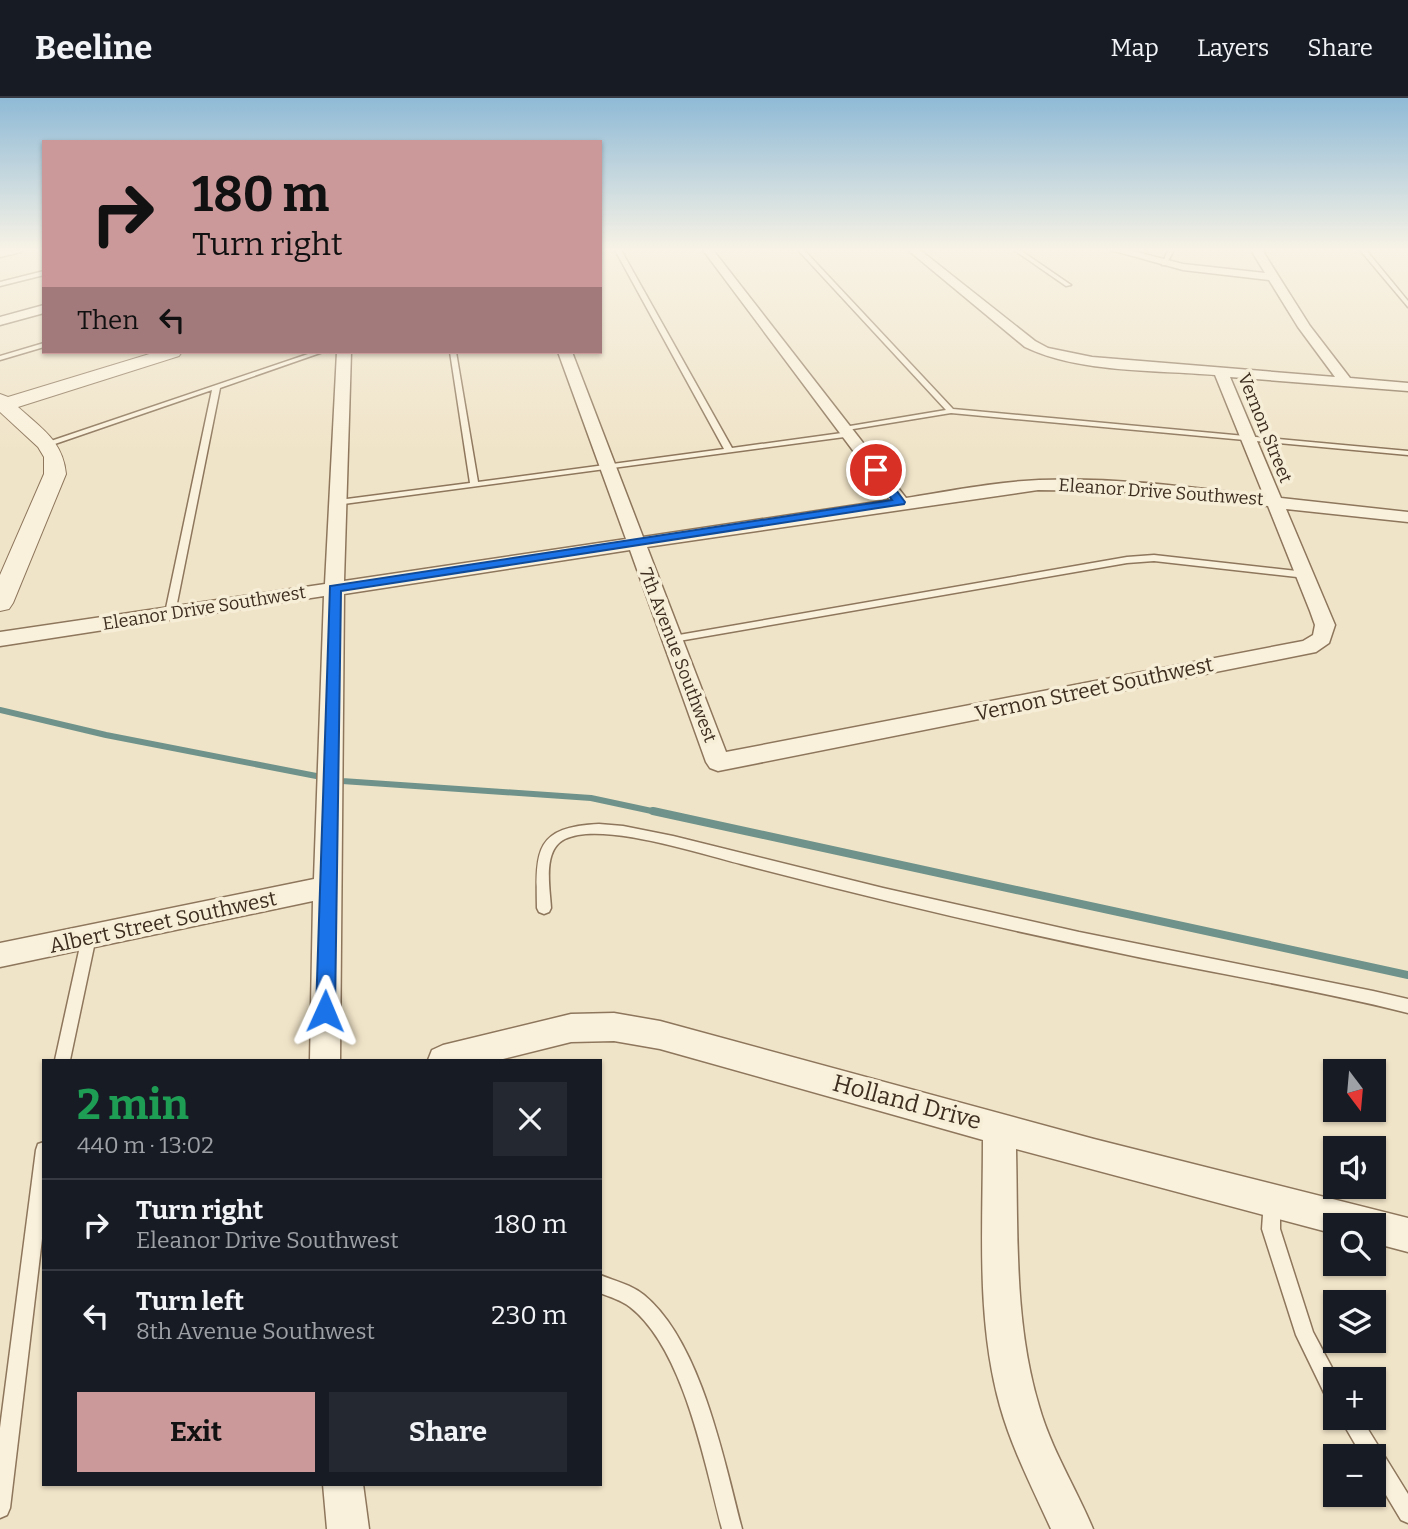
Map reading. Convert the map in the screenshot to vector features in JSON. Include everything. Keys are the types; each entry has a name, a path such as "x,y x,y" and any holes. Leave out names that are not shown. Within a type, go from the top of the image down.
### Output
{"street":[{"path":"759,317 900,502"},
{"path":"994,317 1044,351 1092,361 1408,387"},
{"path":"1298,317 1321,352 1345,381"},
{"path":"1,404 166,354"},
{"path":"325,1059 334,589 344,354"},
{"name":"7th Avenue Southwest","path":"566,354 719,762"},
{"name":"Vernon Street","path":"1220,370 1245,437 1274,500"},
{"path":"0,603 55,474 54,457 46,444 1,404"},
{"name":"Eleanor Drive Southwest","path":"0,639 980,490 1060,482 1274,500 1408,517"},
{"name":"Vernon Street Southwest","path":"719,762 1308,647 1322,638 1325,625 1274,500"},
{"name":"Albert Street Southwest","path":"0,955 327,887"},
{"name":"Holland Drive","path":"447,1059 571,1028 614,1027 660,1035 1323,1213"},
{"path":"999,1128 1003,1321 1015,1392 1034,1446 1072,1529"},
{"path":"1386,1229 1408,1235"},
{"path":"343,1486 348,1529"}],"lane":[{"path":"655,317 729,450"},
{"path":"863,317 951,411"},
{"path":"0,358 42,346"},
{"path":"46,444 314,354"},
{"path":"453,354 474,485"},
{"path":"170,613 217,386"},
{"path":"339,503 729,450 847,432 951,411 1408,453"},
{"path":"673,639 1127,560 1154,558 1306,575"},
{"path":"544,908 543,862 551,843 561,835 614,830 654,837 852,888 1408,1006"},
{"path":"62,1059 89,937"},
{"path":"0,1508 42,1166"},
{"path":"1272,1200 1272,1229 1305,1335 1323,1370"},
{"path":"602,1285 639,1303 674,1344 701,1416 732,1529"},
{"path":"1386,1478 1408,1513"}],"waterway":[{"path":"0,710 106,735 342,781 591,798 661,813"},
{"path":"653,811 1408,975"}],"route":[{"path":"325,1011 334,589 900,502 876,470"}]}
